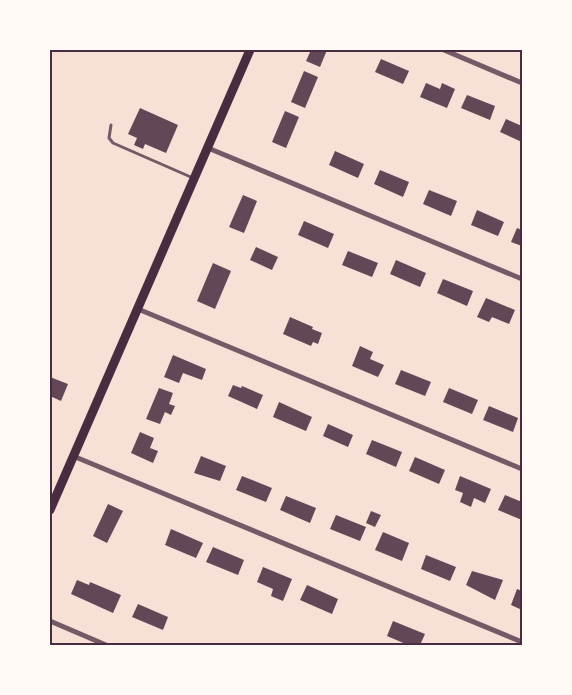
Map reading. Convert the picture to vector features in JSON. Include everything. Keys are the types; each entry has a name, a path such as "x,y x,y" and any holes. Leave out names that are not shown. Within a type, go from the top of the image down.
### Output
{"main road":[{"path":"50,510 250,50"}],"street":[{"path":"444,50 522,83"},
{"path":"208,148 522,279"},
{"path":"138,309 522,469"},
{"path":"73,456 522,642"},
{"path":"50,621 106,645"}],"lane":[{"path":"111,125 109,138 112,142 194,178"}],"building":[{"path":"311,50 327,50 320,67 306,61"},
{"path":"381,59 409,71 403,84 375,72"},
{"path":"304,71 318,77 305,108 291,102"},
{"path":"426,83 440,89 442,83 455,89 447,108 420,97"},
{"path":"467,95 495,106 490,120 461,108"},
{"path":"140,108 178,125 166,153 145,144 143,149 134,145 137,138 128,134"},
{"path":"285,111 299,117 286,148 272,142"},
{"path":"506,119 522,126 522,142 500,132"},
{"path":"335,151 364,164 358,178 329,165"},
{"path":"380,170 409,182 403,197 374,184"},
{"path":"429,190 457,201 451,216 423,204"},
{"path":"243,195 257,201 244,233 229,227"},
{"path":"477,210 504,222 498,236 471,225"},
{"path":"304,221 334,234 328,248 298,235"},
{"path":"517,228 522,230 522,246 511,242"},
{"path":"256,247 278,257 272,270 250,260"},
{"path":"348,251 378,263 372,277 342,265"},
{"path":"396,260 426,273 420,287 390,274"},
{"path":"213,263 231,271 215,309 197,301"},
{"path":"443,279 473,291 467,306 437,293"},
{"path":"486,298 515,310 509,324 492,317 489,322 477,317"},
{"path":"290,317 322,333 318,344 313,342 311,346 283,334"},
{"path":"360,346 373,352 370,359 384,365 378,377 352,366"},
{"path":"173,355 206,369 202,380 183,373 179,383 164,377"},
{"path":"401,370 431,382 425,396 395,384"},
{"path":"50,377 68,384 61,401 50,396"},
{"path":"233,385 241,388 242,386 263,395 257,409 228,396"},
{"path":"159,388 173,393 169,404 175,406 171,415 165,412 160,424 146,419"},
{"path":"449,388 478,400 472,414 443,402"},
{"path":"279,402 312,417 306,431 273,417"},
{"path":"489,406 518,418 513,432 483,420"},
{"path":"328,424 353,435 348,447 323,436"},
{"path":"140,432 154,438 150,448 158,451 153,463 131,453"},
{"path":"372,440 402,452 396,467 366,454"},
{"path":"201,456 226,466 220,481 194,473"},
{"path":"415,457 445,470 439,484 409,471"},
{"path":"242,476 272,488 266,502 236,490"},
{"path":"460,476 491,489 485,503 474,498 471,507 460,502 463,493 455,490"},
{"path":"505,495 522,502 522,520 498,510"},
{"path":"286,496 316,508 310,523 280,510"},
{"path":"108,504 123,511 107,543 93,536"},
{"path":"371,511 381,515 375,527 366,523"},
{"path":"336,515 366,527 360,541 330,529"},
{"path":"171,529 203,543 196,558 165,545"},
{"path":"383,532 409,543 402,561 375,550"},
{"path":"213,547 244,560 238,575 206,562"},
{"path":"426,555 456,567 450,581 421,569"},
{"path":"263,567 292,579 283,601 271,596 273,589 257,582"},
{"path":"472,571 503,580 495,600 466,585"},
{"path":"77,580 89,585 90,582 121,595 113,613 71,594"},
{"path":"307,585 338,599 332,614 300,600"},
{"path":"517,589 522,591 522,610 511,605"},
{"path":"138,604 168,617 163,630 132,617"},
{"path":"393,621 425,634 420,645 408,645 387,636"}]}
